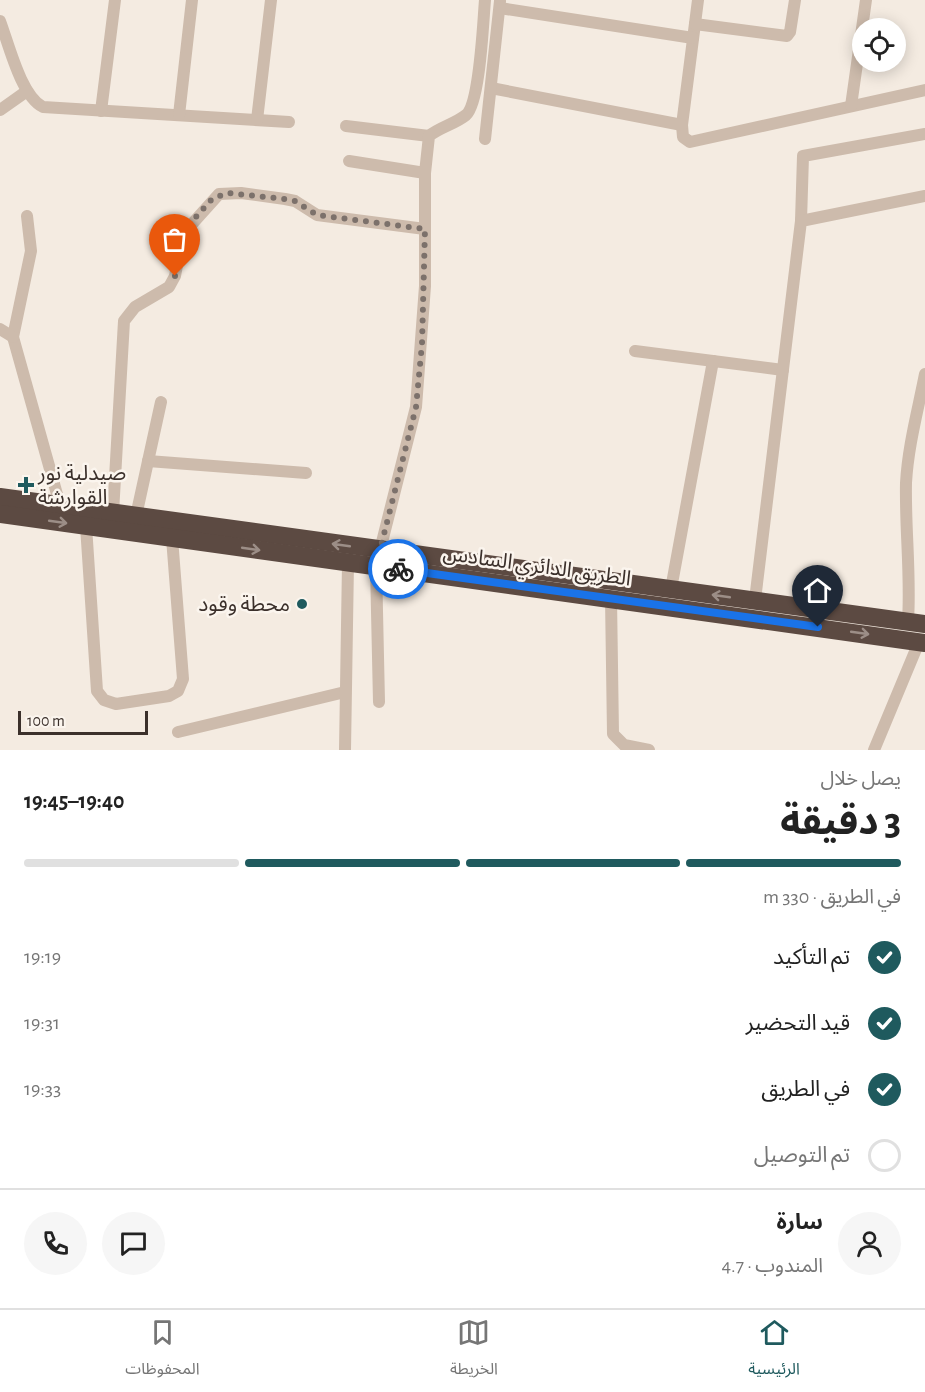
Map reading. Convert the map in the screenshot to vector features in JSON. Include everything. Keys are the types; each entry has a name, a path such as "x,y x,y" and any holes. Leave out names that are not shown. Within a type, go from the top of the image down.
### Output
{"highway":[{"name":"الطريق الدائري السادس","path":"0,497 136,516 611,598 888,627 917,622"},
{"name":"الطريق الدائري السادس","path":"0,514 348,563 378,558 755,600 888,627 922,642"}],"street":[{"path":"100,111 115,0"},
{"path":"179,115 192,0"},
{"path":"257,120 271,0"},
{"path":"346,126 429,136 466,115 477,86 485,0"},
{"path":"698,0 682,125 683,137 690,142 925,90"},
{"path":"695,24 787,36 790,32 795,0"},
{"path":"851,106 862,0"},
{"path":"485,139 500,4 693,38"},
{"path":"0,21 27,91 35,103 44,107 289,122"},
{"path":"491,88 682,125"},
{"path":"0,110 27,91"},
{"path":"755,600 801,221 803,156 925,134"},
{"path":"379,702 378,558 416,407 422,341 425,174 429,136"},
{"path":"349,161 425,174"},
{"path":"113,513 121,328 128,313 135,307 169,287 175,276 183,234 212,199 227,193 285,199 295,201 317,215 425,229"},
{"path":"801,221 925,196"},
{"path":"27,216 29,262 13,337 60,505"},
{"path":"0,329 13,337"},
{"path":"635,351 783,369"},
{"path":"671,589 712,361"},
{"path":"917,622 911,579 906,485 908,455 925,374"},
{"path":"136,516 161,402"},
{"path":"148,461 306,473"},
{"path":"86,526 98,691 104,700 117,704 169,696 178,691 183,678 172,538"},
{"path":"345,750 348,563"},
{"path":"611,598 613,734 624,745 649,750"},
{"path":"874,750 922,642"},
{"path":"178,732 345,692"}],"way so far":[{"path":"175,276 183,234 212,199 219,194 242,193 285,199 295,201 317,215 425,229 421,364 416,407 376,566 398,569"}],"place":[{"name":"صيدلية نور القوارشة","path":"26,485"},
{"name":"محطة وقود","path":"302,604"}],"route":[{"path":"398,569 818,627"}]}
